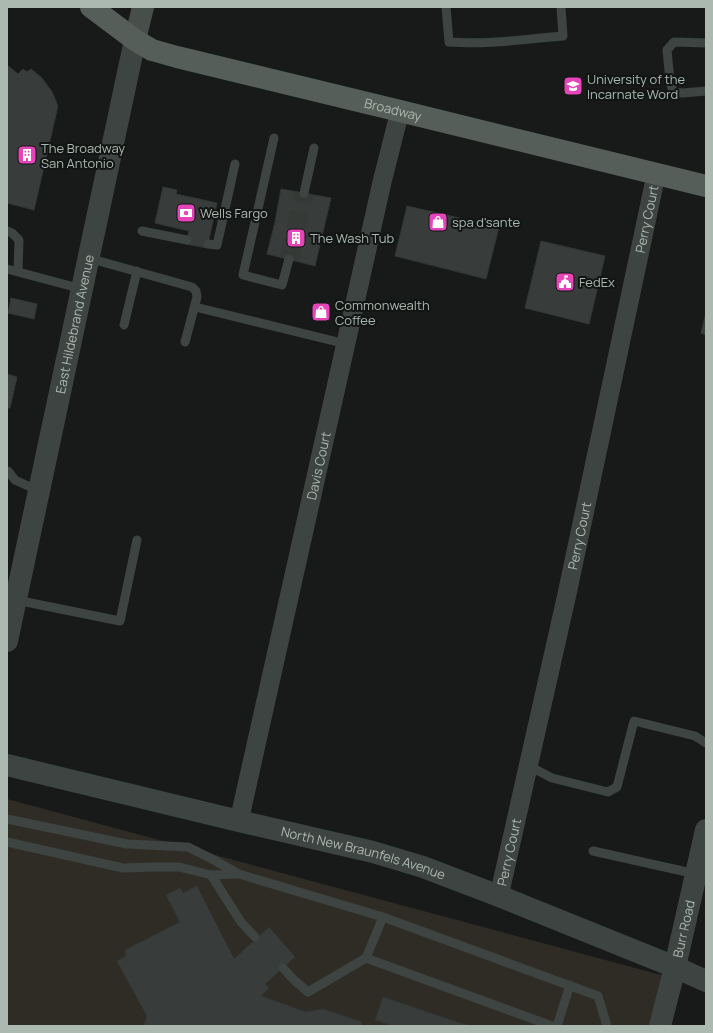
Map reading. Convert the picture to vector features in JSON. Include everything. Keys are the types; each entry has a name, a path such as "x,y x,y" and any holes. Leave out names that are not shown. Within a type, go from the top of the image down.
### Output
{"main road":[{"name":"Broadway","path":"91,7 135,40 152,50 400,110 656,175 706,186"},
{"name":"East Hildebrand Avenue","path":"135,40 143,7"}],"street":[{"name":"East Hildebrand Avenue","path":"7,641 135,40"},
{"name":"Davis Court","path":"239,821 382,182 400,110"},
{"name":"Perry Court","path":"499,896 569,586 656,175"},
{"name":"North New Braunfels Avenue","path":"7,765 373,852 423,867 499,896 706,981"},
{"name":"Burr Road","path":"660,1026 706,830"}],"lane":[{"path":"446,7 449,42 462,43 481,43 563,36 561,7"},
{"path":"706,43 674,42 667,50 670,81 673,92 683,93 706,91"},
{"path":"274,138 243,275 282,285 289,259"},
{"path":"304,193 314,148"},
{"path":"208,244 217,245 235,164"},
{"path":"7,231 19,240 18,272"},
{"path":"142,231 187,240"},
{"path":"88,258 192,287 196,291 197,297 185,342"},
{"path":"7,269 82,289"},
{"path":"124,325 137,271"},
{"path":"194,307 346,344"},
{"path":"7,471 11,482 39,491"},
{"path":"16,600 120,621 137,540"},
{"path":"529,766 552,778 608,792 617,787 634,722 695,736 706,742"},
{"path":"7,819 127,844 188,847 239,874 383,917 570,984 598,996 607,1026"},
{"path":"7,842 123,868 179,867 211,875 239,874"},
{"path":"593,852 696,874"},
{"path":"211,875 242,922 255,937"},
{"path":"283,968 308,992 366,958 383,917"},
{"path":"366,958 552,1026"},
{"path":"556,1026 570,984"}],"shaded area":[{"path":"7,799 665,976 653,1026 7,1026"}],"building":[{"name":"The Broadway San Antonio","path":"7,65 18,74 23,69 27,72 31,69 42,78 52,92 58,106 34,210 7,203"},
{"name":"Wells Fargo","path":"163,187 177,190 176,194 217,203 207,248 186,244 189,231 155,223"},
{"name":"The Wash Tub","path":"281,189 331,198 315,266 267,254"},
{"path":"407,206 499,227 486,279 395,256"},
{"name":"FedEx","path":"541,241 605,256 589,324 525,308"},
{"path":"11,298 37,304 34,319 8,313"},
{"path":"706,313 706,335 701,333"},
{"path":"7,374 17,377 10,408 7,408"},
{"path":"197,886 234,959 269,927 295,957 265,984 269,988 261,996 306,1012 323,1009 362,1022 361,1026 144,1026 147,1016 117,961 126,956 125,950 180,922 166,895 180,888 183,893"},
{"path":"383,997 469,1026 394,1026 375,1020"}],"tunnel":[{"path":"289,259 304,193"}],"place":[{"name":"University of the Incarnate Word","path":"573,86"},
{"name":"The Broadway San Antonio","path":"27,155"},
{"name":"Wells Fargo","path":"186,213"},
{"name":"spa d'sante","path":"438,222"},
{"name":"The Wash Tub","path":"296,238"},
{"name":"FedEx","path":"565,282"},
{"name":"Commonwealth Coffee","path":"321,312"}]}
